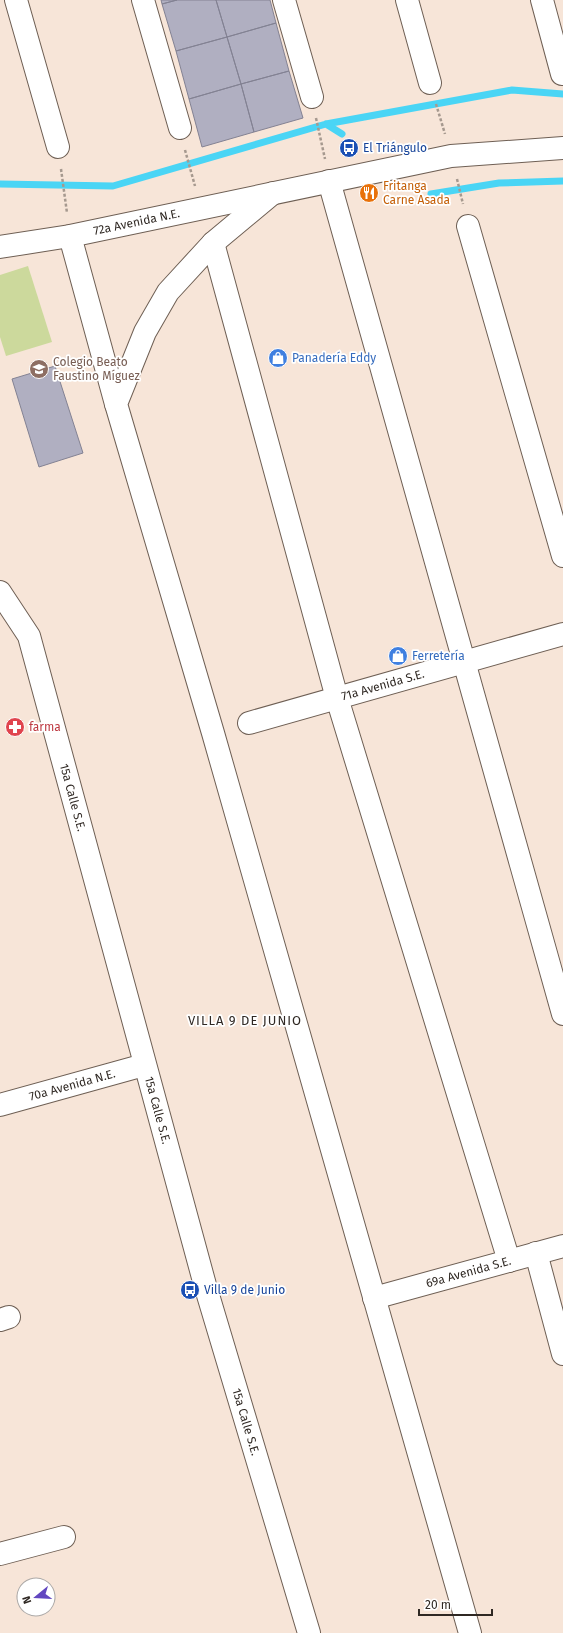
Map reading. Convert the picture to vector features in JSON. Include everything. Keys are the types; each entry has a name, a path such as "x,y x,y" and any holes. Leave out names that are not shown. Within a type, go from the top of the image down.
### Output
{"street":[{"path":"16,0 58,147"},
{"path":"143,0 182,137"},
{"path":"284,0 312,97"},
{"path":"407,0 432,90"},
{"path":"542,0 562,74"},
{"name":"72a Avenida N.E.","path":"0,247 68,225 273,192 327,171 451,156 563,148"},
{"path":"327,171 563,1014"},
{"path":"116,404 145,332 168,292 213,242 273,192"},
{"path":"465,216 563,556"},
{"path":"68,225 116,404 213,733 470,1633"},
{"path":"213,242 337,698 509,1261"},
{"name":"15a Calle S.E.","path":"0,592 29,636 205,1286 309,1633"},
{"name":"71a Avenida S.E.","path":"250,723 563,634"},
{"name":"70a Avenida N.E.","path":"0,1105 144,1065"},
{"name":"69a Avenida S.E.","path":"374,1298 563,1246"},
{"path":"536,1253 563,1354"},
{"path":"0,1554 64,1537"}],"path":[{"path":"432,90 444,131"},
{"path":"316,118 327,171"},
{"path":"182,137 194,182"},
{"path":"61,171 68,225"},
{"path":"455,173 465,216"}],"green space":[{"path":"28,266 52,342 6,356 0,337 0,275"}],"building":[{"path":"161,0 177,0 162,4"},
{"path":"177,0 216,0 227,37 176,51 162,4"},
{"path":"216,0 270,0 276,23 227,37"},
{"path":"276,23 289,71 241,84 227,37"},
{"path":"227,37 241,84 189,99 176,51"},
{"path":"289,71 303,118 254,132 241,84"},
{"path":"241,84 254,132 202,147 189,99"},
{"path":"55,366 83,453 39,467 12,379"}],"waterway":[{"path":"0,184 113,186 326,124 512,90 563,94"},
{"path":"326,124 342,134"},
{"path":"431,194 499,183 563,181"}],"place":[{"name":"El Triángulo","path":"349,148"},
{"name":"Fritanga Carne Asada","path":"369,193"},
{"name":"Panadería Eddy","path":"278,358"},
{"name":"Colegio Beato Faustino Míguez","path":"39,369"},
{"name":"Ferretería","path":"398,656"},
{"name":"farma","path":"15,727"},
{"name":"Villa 9 de Junio","path":"190,1290"}],"district":[{"name":"VILLA 9 DE JUNIO","path":"245,1020"}]}
